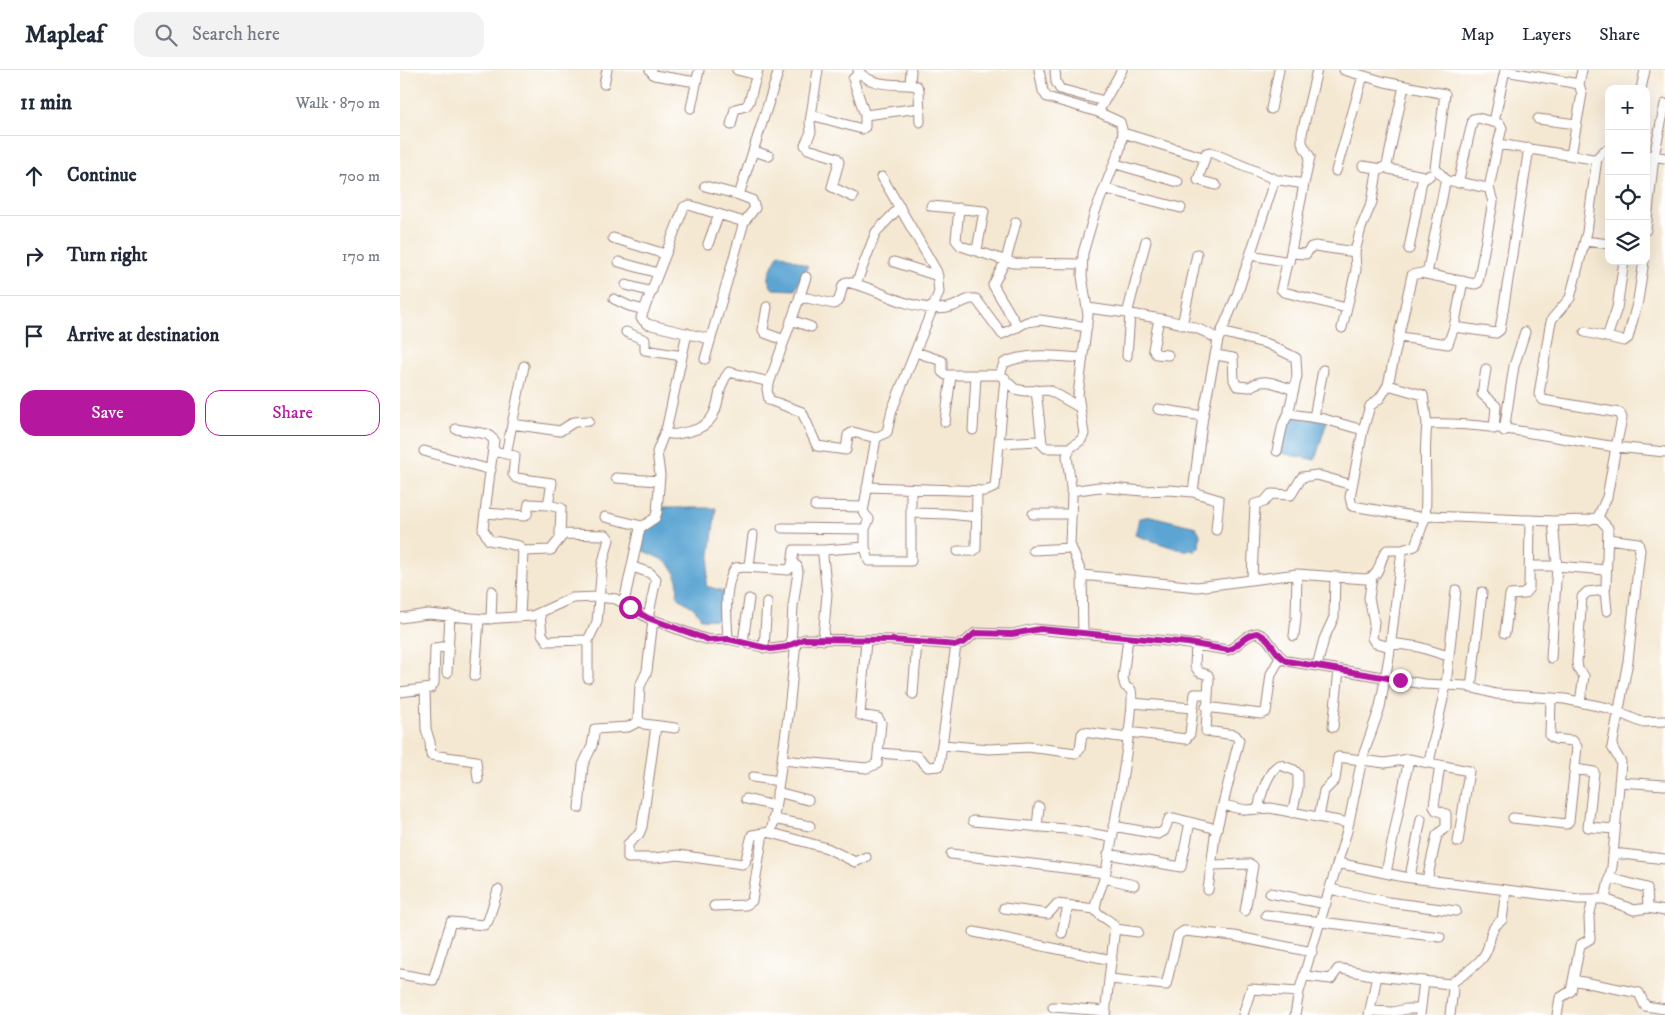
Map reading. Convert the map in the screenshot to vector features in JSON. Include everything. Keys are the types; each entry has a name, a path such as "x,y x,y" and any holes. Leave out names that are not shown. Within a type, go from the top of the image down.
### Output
{"street":[{"path":"604,84 607,70"},
{"path":"650,70 654,75 696,82"},
{"path":"691,108 699,70"},
{"path":"731,125 735,109 746,106 749,102 758,73 738,70"},
{"path":"739,195 779,70"},
{"path":"818,70 811,115 811,132 806,148 837,158 839,162 832,187 853,197"},
{"path":"910,85 911,70"},
{"path":"1039,70 1043,91 1047,96 1101,106"},
{"path":"1055,70 1056,82 1060,89 1101,106 1120,122 1130,135 1205,158"},
{"path":"1101,106 1122,70"},
{"path":"1271,109 1279,70"},
{"path":"1317,70 1302,133 1302,143 1310,156 1292,253 1290,261 1287,263 1281,289 1284,292 1346,308"},
{"path":"1345,70 1363,76 1376,74 1404,86 1445,94 1436,172 1447,181 1489,188"},
{"path":"1571,155 1582,94 1580,84 1582,70"},
{"path":"1642,85 1645,70"},
{"path":"811,115 862,129 865,125 865,115 861,98 852,82 854,76 859,71 875,82 910,85 918,88 920,122"},
{"path":"1494,122 1505,71 1580,84"},
{"path":"1336,171 1363,76"},
{"path":"1342,328 1356,270 1355,252 1361,228 1385,168 1404,86"},
{"path":"1665,104 1650,156 1665,158"},
{"path":"865,115 920,108"},
{"path":"1458,183 1473,119 1494,122 1502,126 1489,188 1493,202 1479,281 1475,284 1427,274 1412,275 1409,281 1400,337 1388,385 1380,398 1370,406 1362,430 1352,485 1351,503 1355,508 1425,518 1431,516 1530,521 1588,520 1598,517 1607,497 1622,418 1620,413 1543,400 1539,394 1550,326 1552,319 1570,298 1585,241 1597,158 1605,151"},
{"path":"1538,119 1576,124"},
{"path":"1083,628 1082,575 1071,548 1072,514 1077,491 1067,456 1070,448 1083,437 1079,407 1088,308 1082,264 1090,227 1113,191 1116,164 1130,135"},
{"path":"1498,144 1597,158"},
{"path":"1454,327 1496,333 1500,330 1529,148"},
{"path":"754,151 770,156"},
{"path":"1216,185 1198,180 1206,153 1210,152 1277,180 1304,184"},
{"path":"1116,164 1178,182"},
{"path":"1363,166 1385,168 1428,177"},
{"path":"1409,249 1422,181 1436,172"},
{"path":"1647,220 1649,175"},
{"path":"806,277 766,392 769,400 802,412 814,441 821,448 846,450 850,433 876,438 887,432 892,410 916,352 931,308 939,292 938,276 882,177"},
{"path":"1193,492 1204,416 1219,336 1250,255 1268,194 1277,180"},
{"path":"1427,274 1444,187 1447,181"},
{"path":"705,186 739,195 752,200 755,204 753,214 744,222 705,359"},
{"path":"1113,191 1181,208"},
{"path":"710,339 647,324 641,318 684,207 689,205 744,222"},
{"path":"930,206 982,210 984,212 977,250"},
{"path":"856,284 876,232 900,207"},
{"path":"959,208 956,242 1019,264 1082,264"},
{"path":"708,244 719,214"},
{"path":"1016,222 1006,260 993,285 1018,327"},
{"path":"613,238 665,254"},
{"path":"1127,356 1128,314 1146,241"},
{"path":"1585,241 1605,244"},
{"path":"1292,253 1306,254 1311,247 1315,246 1355,252"},
{"path":"1182,324 1197,254"},
{"path":"1250,255 1287,263"},
{"path":"619,262 658,273"},
{"path":"894,262 938,276"},
{"path":"1608,337 1617,308 1623,265"},
{"path":"1585,332 1624,341 1628,338 1638,300 1643,265"},
{"path":"1400,337 1445,344 1450,341 1463,281"},
{"path":"799,299 806,298 834,304 839,300 844,283 856,284 874,289 901,302 931,308 951,307 973,298 978,301 1000,334 1004,334 1033,320 1047,319 1086,327"},
{"path":"626,285 652,292"},
{"path":"614,299 628,306 644,310"},
{"path":"767,307 763,330 765,333 784,340"},
{"path":"1088,308 1158,319 1182,324 1219,336 1268,344 1296,358 1298,365 1294,390 1277,451"},
{"path":"1158,319 1153,349 1156,354 1168,355"},
{"path":"791,320 811,327"},
{"path":"626,332 645,340 645,350 682,356"},
{"path":"1504,431 1514,366 1525,332"},
{"path":"624,602 642,526 656,515 659,481 658,452 665,433 687,333"},
{"path":"916,352 940,360 943,373 951,376 1003,376 1016,389 1054,392 1079,407"},
{"path":"1216,355 1233,358 1234,380 1237,386 1250,387 1257,381 1263,380 1294,390"},
{"path":"867,487 911,490 977,491 992,489 997,484 1004,363 1043,356 1082,358"},
{"path":"506,454 524,366"},
{"path":"1314,417 1323,370"},
{"path":"1486,370 1482,394 1496,406 1494,429"},
{"path":"665,433 677,435 704,426 718,407 729,372 769,382"},
{"path":"973,430 976,375"},
{"path":"945,422 951,376"},
{"path":"1388,385 1423,395 1427,424 1424,457 1428,482 1425,518 1415,546 1402,550 1390,549 1385,552 1380,568 1372,578 1369,598 1374,622 1372,638 1375,643 1448,656"},
{"path":"1036,390 1042,442 1046,448 1070,448"},
{"path":"1158,409 1204,416"},
{"path":"1289,413 1314,417 1362,430"},
{"path":"512,424 560,431 574,422 589,421"},
{"path":"1427,424 1446,424 1536,433 1616,447 1665,452"},
{"path":"456,428 492,436 494,440 482,529 486,537 493,541 519,546 523,551 520,617"},
{"path":"876,438 863,515 869,519 866,529 865,547 869,561 911,561 911,490"},
{"path":"1000,443 1010,443 1019,440 1042,442"},
{"path":"493,451 515,456 513,474 516,478 552,483 548,505"},
{"path":"424,452 491,470"},
{"path":"1252,579 1255,504 1264,502 1271,494 1291,495 1302,477 1317,475 1352,485"},
{"path":"616,478 659,481"},
{"path":"1077,491 1100,487 1143,491 1169,490 1193,492 1219,500 1216,530"},
{"path":"958,551 973,551 976,549 977,491"},
{"path":"485,513 524,516 527,514 530,504 561,508 560,533 562,535"},
{"path":"815,506 864,507"},
{"path":"912,513 977,517"},
{"path":"1033,514 1072,514"},
{"path":"605,517 642,526"},
{"path":"1598,517 1608,528 1605,590 1607,611"},
{"path":"1505,633 1508,598 1510,595 1527,592 1530,521"},
{"path":"1551,658 1557,566 1553,521"},
{"path":"782,528 866,529"},
{"path":"523,551 551,550 562,535"},
{"path":"562,535 608,536 609,542 603,562 596,622 588,640 588,678"},
{"path":"745,567 750,561 753,535"},
{"path":"1605,899 1613,853 1621,762 1612,747 1628,660 1639,546 1634,542 1608,539"},
{"path":"728,639 727,601 731,577 735,568 788,570 792,563 794,550 865,547"},
{"path":"1033,550 1071,548"},
{"path":"823,640 827,594 824,550"},
{"path":"1295,1015 1299,992 1349,823 1362,759 1377,718 1391,645 1402,550"},
{"path":"714,906 746,905 752,901 766,833 772,828 782,760 793,643 793,606 798,572 796,566 792,563"},
{"path":"1529,566 1606,570"},
{"path":"633,567 650,573 656,578 647,671 640,686 638,722"},
{"path":"1294,636 1297,574"},
{"path":"1082,575 1197,587 1297,574 1372,578"},
{"path":"1317,666 1324,639 1334,618 1335,577"},
{"path":"1428,762 1446,682 1456,590"},
{"path":"1580,702 1584,676 1577,665 1582,597 1587,592 1605,590"},
{"path":"491,619 492,592"},
{"path":"1472,683 1482,592"},
{"path":"400,618 428,614 479,619 520,617 540,614 572,598 598,597 624,602 651,619 709,640 728,639 764,648 779,648 804,639 956,645 961,644 971,635 980,632 1012,634 1040,629 1083,628 1132,638 1196,644 1228,650 1234,648 1249,634 1257,633 1271,641 1280,658 1317,666 1424,684 1446,682 1472,683 1496,694 1580,702 1618,712 1641,722 1665,721"},
{"path":"743,642 749,599"},
{"path":"764,648 767,602"},
{"path":"540,614 542,634 547,641 588,640"},
{"path":"447,673 450,615"},
{"path":"476,676 479,619"},
{"path":"1132,638 1124,684 1132,692 1134,703 1116,826 1111,837 1105,875 1095,909 1099,916 1110,921 1119,929 1138,932"},
{"path":"782,760 867,768 877,764 879,720 860,715 866,640"},
{"path":"913,694 917,642"},
{"path":"1196,644 1195,666 1199,672 1208,675 1206,731 1235,735 1239,740 1217,829 1208,890"},
{"path":"879,753 917,756 928,767 937,767 941,763 956,645"},
{"path":"400,692 431,688 434,683 435,648 449,646"},
{"path":"1206,707 1261,714 1266,712 1271,674 1280,658"},
{"path":"1333,726 1339,670"},
{"path":"425,690 426,729 431,755 476,761 478,779"},
{"path":"943,745 990,749 1028,747 1076,753 1080,749 1084,732 1186,738 1190,734 1196,694 1208,694"},
{"path":"1513,818 1568,823 1575,769 1575,742 1555,739 1550,736 1551,698"},
{"path":"1134,703 1193,708"},
{"path":"579,808 583,765 592,746 595,729 628,727 638,722 675,728"},
{"path":"656,726 642,827 639,834 628,844 628,858 655,858 678,855 742,864 747,860 752,835 766,833 826,848 855,862 866,857"},
{"path":"1319,817 1324,791 1335,780 1338,757 1385,763 1409,759 1428,762 1469,771 1458,842"},
{"path":"1386,873 1409,759"},
{"path":"1259,809 1264,785 1275,767 1280,765 1294,770 1298,774 1298,788 1292,813"},
{"path":"1427,880 1437,835 1446,826 1446,814 1436,810 1434,806 1440,765"},
{"path":"1575,769 1594,772 1588,827 1615,830"},
{"path":"753,777 779,781"},
{"path":"1618,782 1665,785"},
{"path":"778,792 808,800"},
{"path":"746,800 775,806"},
{"path":"1223,805 1246,810 1259,809 1292,813 1349,823"},
{"path":"1037,827 1039,807"},
{"path":"1116,826 1158,834 1164,830 1166,822 1171,818 1217,829"},
{"path":"773,819 810,826"},
{"path":"1410,877 1421,819"},
{"path":"973,821 1080,831 1111,837"},
{"path":"1108,854 1177,868 1180,867 1190,822"},
{"path":"1613,853 1665,858"},
{"path":"951,854 1105,875 1134,885"},
{"path":"1338,863 1427,880 1593,900 1605,899 1634,910 1648,908 1665,911"},
{"path":"1212,865 1250,864 1253,866 1245,910"},
{"path":"1610,878 1647,888 1648,908"},
{"path":"1330,889 1388,902 1456,911"},
{"path":"400,974 433,980 451,922 484,925 488,920 498,890"},
{"path":"1305,976 1332,979 1338,969 1342,969 1377,976 1450,984 1480,961 1486,952 1492,928 1502,920 1506,890"},
{"path":"1270,893 1326,904"},
{"path":"1558,1015 1560,998 1569,994 1580,945 1590,939 1589,917 1593,900"},
{"path":"1004,908 1044,914 1051,912 1058,904 1095,909"},
{"path":"1062,934 1067,910 1073,906"},
{"path":"1266,915 1440,937"},
{"path":"1053,1007 1106,1013 1113,979 1112,960 1119,929"},
{"path":"1113,979 1166,985 1178,935 1184,931 1239,937 1312,952"},
{"path":"974,932 1112,960"},
{"path":"1377,976 1370,1013 1393,1012 1406,1009 1420,1012 1424,981"},
{"path":"1573,980 1639,993 1645,1006 1665,1009"},
{"path":"1450,984 1453,989 1450,1015"},
{"path":"1243,1015 1251,989 1299,992"}],"water":[{"path":"779,253 808,266 795,290 773,289 770,285 770,271"},
{"path":"1289,416 1327,421 1315,460 1280,453"},
{"path":"660,508 716,508 706,586 727,592 724,620 702,619 694,608 677,597 678,586 674,570 664,560 639,549 645,521 659,522"},
{"path":"1151,516 1196,527 1200,534 1199,547 1195,551 1177,549 1135,535 1139,518"}],"route":[{"path":"630,607 648,618 709,640 728,639 771,649 786,647 804,639 891,640 957,645 965,642 971,635 980,632 1012,634 1040,629 1197,644 1220,650 1228,650 1234,648 1249,634 1257,633 1264,635 1271,641 1276,654 1287,661 1400,680"}]}
